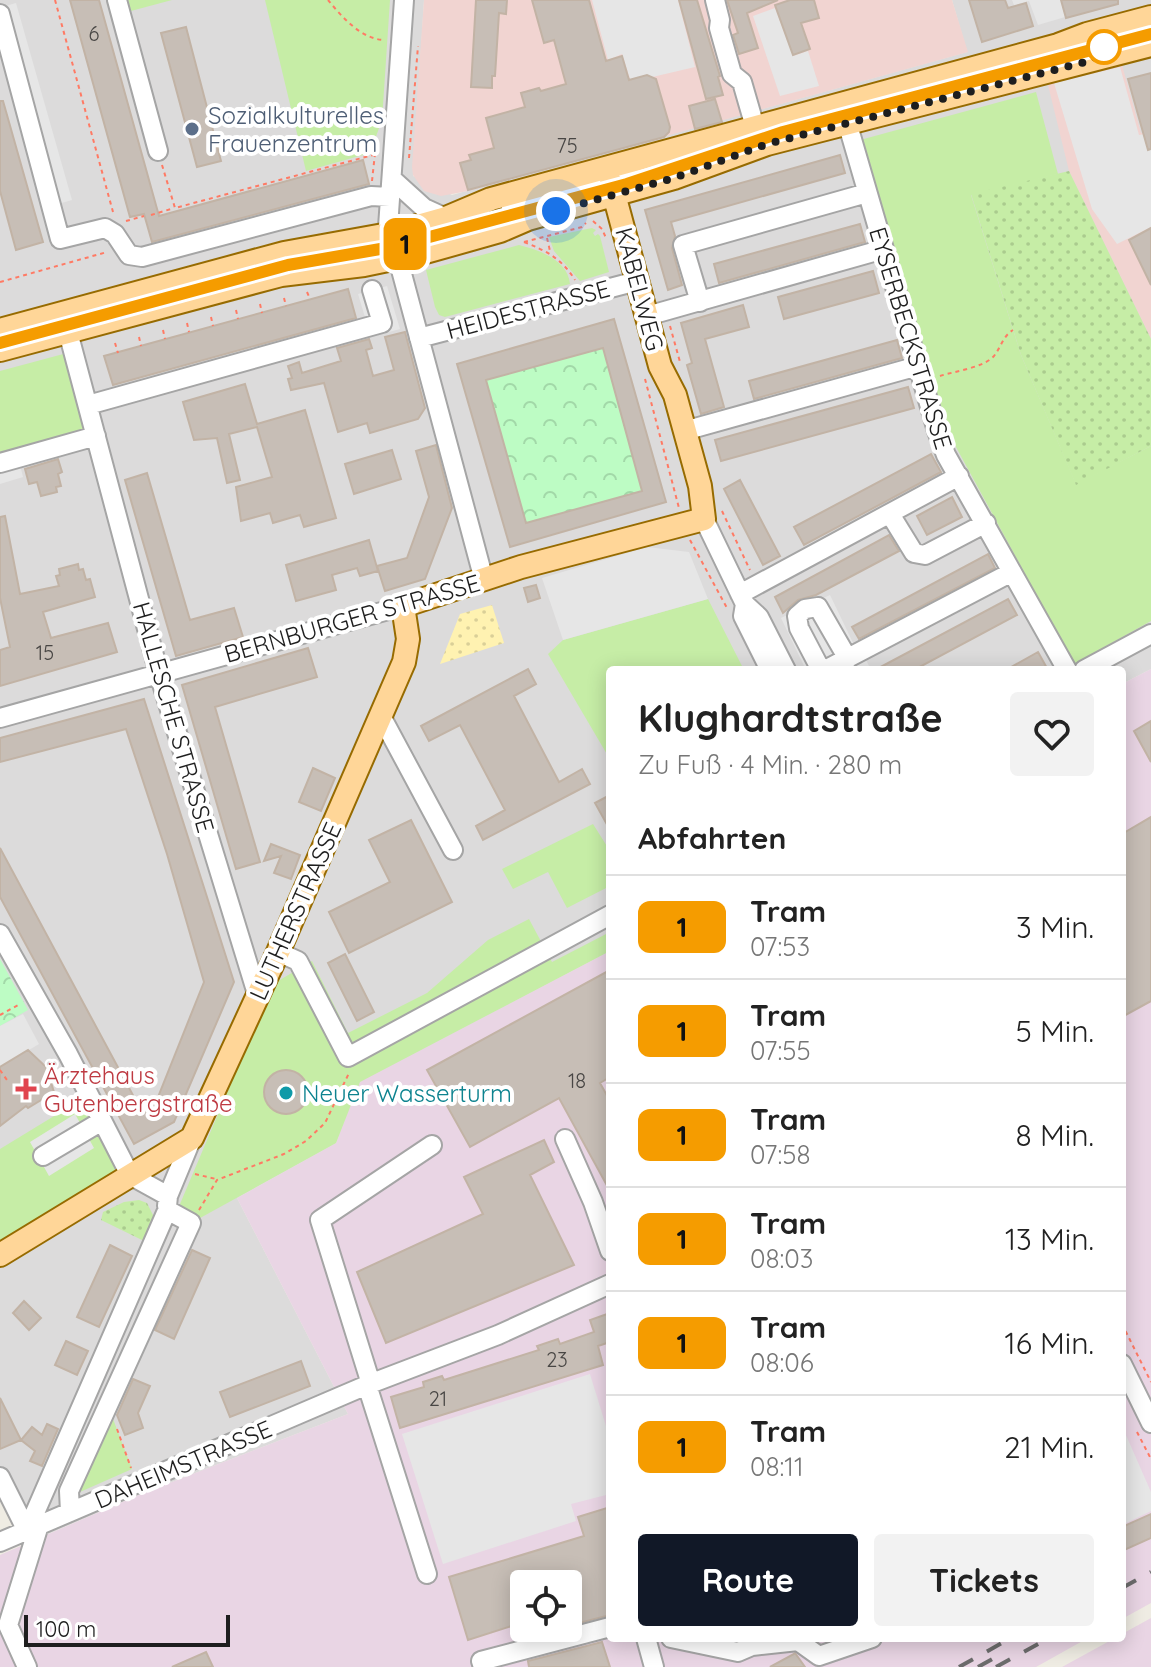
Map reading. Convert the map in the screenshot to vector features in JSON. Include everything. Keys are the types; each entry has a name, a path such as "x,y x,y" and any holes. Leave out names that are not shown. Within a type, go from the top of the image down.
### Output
{"main road":[{"path":"0,350 281,275 393,250 500,231 611,182 755,127 1151,17"},
{"path":"0,330 284,253 393,250 446,218 491,199 611,182 674,178 767,144 1151,45"},
{"name":"KABELWEG","path":"611,182 637,281 656,314 700,486 693,522"},
{"name":"KABELWEG","path":"671,368 658,388 693,522"},
{"name":"BERNBURGER STRASSE","path":"403,606 484,580 693,522"},
{"name":"LUTHERSTRASSE","path":"192,1138 258,997 404,662 407,623 403,606"},
{"path":"0,1255 192,1138"}],"street":[{"path":"117,0 158,151"},
{"path":"404,0 391,188 393,250 484,580"},
{"path":"715,0 732,74 742,82 755,127"},
{"path":"0,14 60,239 105,228 115,234 129,255 142,257 364,198 391,188"},
{"path":"611,182 779,127 1151,28"},
{"path":"611,182 684,167 783,132 1151,34"},
{"name":"EYSERBECKSTRASSE","path":"847,122 937,431 1065,666"},
{"path":"391,188 446,218"},
{"path":"700,302 683,245 867,193"},
{"path":"656,314 884,249"},
{"path":"0,337 280,261 393,250"},
{"path":"0,344 288,265 393,250"},
{"name":"HEIDESTRASSE","path":"419,338 637,281"},
{"path":"88,405 382,323 372,290"},
{"name":"HALLESCHE STRASSE","path":"68,332 159,674 258,997"},
{"path":"684,431 921,374"},
{"path":"0,463 96,436"},
{"path":"739,605 757,584 959,476"},
{"path":"890,514 914,553 925,555 986,523"},
{"name":"KABELWEG","path":"693,522 739,605 768,666"},
{"path":"821,666 799,628 797,616 805,609 818,607 849,663 1012,572"},
{"name":"KABELWEG","path":"739,605 759,617 784,666"},
{"name":"BERNBURGER STRASSE","path":"0,718 403,606"},
{"path":"1091,666 1151,634"},
{"path":"381,716 453,850"},
{"path":"278,952 298,961 348,1057 606,917"},
{"path":"0,934 130,1175 167,1204 171,1212 191,1223 69,1491 70,1512"},
{"path":"43,1156 102,1121"},
{"name":"LUTHERSTRASSE","path":"6,1637 33,1528 192,1138"},
{"path":"565,1139 606,1239"},
{"path":"427,1574 320,1220 432,1145"},
{"name":"DAHEIMSTRASSE","path":"0,1542 369,1385 498,1335 606,1286"},
{"path":"1126,1372 1151,1423"},
{"path":"0,1477 33,1528"},
{"path":"483,1667 481,1661 606,1628"},
{"path":"6,1637 27,1667"},
{"path":"647,1642 654,1667"},
{"path":"690,1642 738,1652 750,1642"},
{"path":"799,1642 819,1656 860,1642"}],"path":[{"path":"55,0 116,224 144,216"},
{"path":"328,0 346,21 375,39 401,40"},
{"path":"158,151 175,208"},
{"path":"151,215 374,154"},
{"path":"589,220 596,223 604,219"},
{"path":"547,235 550,252"},
{"path":"523,242 550,252 569,270 580,295"},
{"path":"0,282 122,247"},
{"path":"307,292 310,299"},
{"path":"284,298 286,306"},
{"path":"260,304 262,313"},
{"path":"236,310 238,319"},
{"path":"656,314 671,368"},
{"path":"211,317 213,326"},
{"path":"187,323 189,332"},
{"path":"163,330 165,339"},
{"path":"921,374 987,362 1008,332 1013,330"},
{"path":"139,337 141,346"},
{"path":"115,343 118,353"},
{"path":"719,501 757,584"},
{"path":"693,522 739,605"},
{"path":"0,1015 35,995"},
{"path":"179,1171 217,1180 284,1154 306,1141 325,1123 351,1070 348,1057"},
{"path":"0,1070 7,1080"},
{"path":"191,1223 217,1180"},
{"path":"1126,1332 1151,1382"},
{"path":"115,1424 137,1483"}],"shaded area":[{"path":"0,0 424,0 413,176 452,195 967,52 952,0 1151,0 1151,669 1126,682 1126,666 606,666 606,953 360,1082 336,1143 237,1198 348,1414 141,1494 25,1544 0,1494"},
{"path":"424,0 952,0 968,52 441,196 424,191 413,175 412,167"},
{"path":"592,0 678,0 695,67 631,82 622,54 608,60"},
{"path":"1012,0 1061,0 1065,17 1038,25 1029,1 1014,5"},
{"path":"16,3 72,200 58,204 2,7"},
{"path":"775,8 793,56 808,51 819,86 780,96 753,16"},
{"path":"1122,65 1141,133 1151,131 1151,339 1069,171 1048,85"},
{"path":"1120,67 1139,135 1151,133 1151,227 1117,244 1092,209 1054,83"},
{"path":"387,286 400,329 371,337 358,294"},
{"path":"19,461 23,477 0,484 0,466"},
{"path":"647,547 689,552 708,599 563,640 542,578"},
{"path":"830,595 856,649 860,648 869,666 804,666 781,618"},
{"path":"1151,669 1151,1603 1126,1617 1126,682"},
{"path":"606,953 606,1642 1081,1642 1036,1667 0,1667 0,1555 141,1494 348,1414 237,1198 336,1143 359,1082"},
{"path":"23,1014 39,1044 4,1065 0,1079 0,1026"},
{"path":"75,1114 94,1148 49,1176 30,1142"},
{"path":"590,1374 606,1426 606,1495 571,1504 576,1521 443,1564 402,1434"},
{"path":"1126,1435 1151,1492 1151,1511 1126,1523"},
{"path":"1151,1618 1151,1667 1062,1667 1108,1642 1126,1642 1126,1632"}],"green space":[{"path":"128,0 172,0 131,11"},
{"path":"265,0 390,0 382,120 370,153 306,171"},
{"path":"1036,92 1058,174 971,195 1021,355 1076,484 1151,446 1151,621 1074,664 950,436 860,140"},
{"path":"1069,171 1151,339 1151,446 1076,485 1021,355 971,194"},
{"path":"592,228 596,230 593,233 595,236 600,236 609,272 580,281 554,251 549,237"},
{"path":"519,245 558,262 570,284 445,317 439,315 426,270"},
{"path":"603,348 642,491 526,523 486,380"},
{"path":"67,353 86,431 0,456 0,371"},
{"path":"708,599 742,666 606,666 606,753 548,654 563,640"},
{"path":"593,824 606,845 606,888 567,908 548,872 513,889 502,869"},
{"path":"529,919 552,962 606,934 606,953 360,1082 336,1143 191,1223 180,1204 273,984 312,961 348,1033 427,993 488,940"},
{"path":"0,959 28,1010 0,1026"},
{"path":"82,1099 124,1172 0,1242 0,1149"},
{"path":"139,1200 147,1203 154,1217 144,1241 101,1220 103,1212 124,1202"},
{"path":"110,1411 132,1469 80,1492 77,1486"}],"sand":[{"path":"492,605 504,643 440,664 460,614"}],"building":[{"path":"70,0 99,0 159,216 363,160 369,184 152,242 144,214 130,217"},
{"path":"476,0 507,0 506,14 499,13 492,88 471,87"},
{"path":"532,0 589,0 606,61 622,56 629,80 647,75 656,79 669,132 664,137 468,190 460,163 471,160 469,155 494,148 486,118 525,107 521,93 566,84 554,40 544,43"},
{"path":"679,0 697,0 723,95 706,99"},
{"path":"727,0 778,0 747,13 758,48 739,54 733,35 738,33"},
{"path":"790,0 814,0 819,18 801,23 810,49 793,55 775,5"},
{"path":"969,0 1005,0 1008,8 1026,3 1033,26 982,42"},
{"path":"1061,0 1118,0 1118,4 1066,18"},
{"path":"186,27 221,161 197,167 161,33"},
{"path":"1151,73 1151,149 1148,150 1128,79"},
{"path":"715,99 722,122 695,129 689,106"},
{"path":"0,101 3,101 43,242 16,250 0,191"},
{"path":"840,155 845,173 671,222 675,236 672,248 682,285 668,290 645,210"},
{"path":"860,224 865,242 719,283 714,264"},
{"path":"1151,228 1151,285 1129,240"},
{"path":"873,271 879,293 784,319 778,297"},
{"path":"348,289 356,318 113,385 104,356"},
{"path":"743,305 749,327 705,339 724,407 701,414 687,365 692,363 681,323"},
{"path":"614,319 666,502 510,547 457,364","holes":["603,348 642,491 526,523 486,380"]},
{"path":"405,332 425,408 418,419 370,433 367,423 338,432 324,383 291,390 288,379 292,378 288,366 299,362 302,373 341,361 337,348 369,339 372,348 366,350 373,376 394,370 385,337"},
{"path":"897,340 902,358 754,399 749,381"},
{"path":"245,384 257,424 305,410 336,518 304,527 300,515 273,523 270,513 241,521 236,487 272,477 257,427 229,434 240,480 227,483 217,438 194,440 183,402"},
{"path":"908,387 914,408 721,461 715,440"},
{"path":"436,445 452,508 425,579 385,591 377,566 407,558 429,497 416,451"},
{"path":"392,450 401,479 354,494 345,464"},
{"path":"931,454 941,472 804,545 794,527"},
{"path":"58,459 62,472 58,474 61,486 56,487 57,492 41,496 37,482 29,484 25,469"},
{"path":"147,473 190,620 234,608 243,637 176,656 125,480"},
{"path":"740,480 780,556 763,565 724,489"},
{"path":"952,497 962,517 927,535 917,516"},
{"path":"5,516 20,594 59,586 56,576 60,575 59,569 78,564 86,580 90,579 95,597 43,612 51,638 108,623 117,652 0,686 0,650 10,647 0,598 0,517"},
{"path":"889,535 899,551 816,595 798,600 783,613 775,597"},
{"path":"369,540 378,571 360,576 357,568 332,575 336,590 296,601 286,565"},
{"path":"988,554 995,568 859,639 852,627"},
{"path":"536,585 540,598 528,602 524,588"},
{"path":"1008,599 1017,615 921,666 882,666"},
{"path":"308,648 317,677 215,707 260,862 236,869 182,685"},
{"path":"1038,652 1046,666 1013,666"},
{"path":"528,669 536,684 514,696 559,782 582,769 590,784 483,840 476,826 505,810 460,725 429,741 421,726"},
{"path":"144,699 234,982 174,1122 134,1144 0,897 0,848 142,1112 156,1102 204,982 126,729 0,762 0,738"},
{"path":"1151,721 1151,762 1134,731"},
{"path":"313,768 335,778 321,811 299,802"},
{"path":"606,797 606,823 595,803"},
{"path":"1151,817 1151,1001 1126,1015 1126,832"},
{"path":"411,820 452,902 349,953 329,912 390,882 369,840"},
{"path":"271,844 300,855 291,879 274,873 281,856 264,861"},
{"path":"345,954 374,1012 357,1021 328,963"},
{"path":"606,972 606,1079 600,1083 606,1094 606,1184 559,1098 470,1147 427,1070"},
{"name":"Ärztehaus Gutenbergstraße","path":"28,1050 46,1067 54,1092 28,1108 26,1106 0,1126 0,1067"},
{"name":"Neuer Wasserturm","path":"286,1070 301,1077 308,1092 301,1107 286,1114 271,1107 264,1092 271,1077"},
{"path":"544,1140 554,1162 530,1175 574,1265 386,1343 357,1272 483,1214 464,1177"},
{"path":"110,1245 132,1256 99,1327 77,1317"},
{"path":"192,1250 210,1258 174,1339 155,1330"},
{"path":"24,1301 41,1318 29,1330 13,1313"},
{"path":"606,1314 606,1343 598,1346 603,1365 400,1428 391,1397 424,1387 423,1382 442,1376 444,1380 539,1350 537,1346 558,1339 560,1344 594,1332 590,1320"},
{"path":"66,1341 88,1351 77,1375 55,1365"},
{"path":"301,1361 310,1386 230,1417 220,1392"},
{"path":"133,1379 150,1386 138,1413 143,1428 125,1435 117,1415"},
{"path":"0,1398 21,1440 0,1449"},
{"path":"47,1424 58,1429 42,1466 30,1461 35,1451 21,1440 32,1427 42,1435"},
{"path":"606,1508 606,1616 582,1622 582,1570 510,1570 510,1626 468,1640 449,1577 584,1536 578,1517"},
{"path":"1151,1514 1151,1538 1126,1549 1126,1525"},
{"path":"602,1642 610,1667 529,1667 528,1661"},
{"path":"206,1652 213,1667 172,1667"},
{"path":"794,1654 805,1667 770,1667"}],"railway":[{"path":"1126,1586 1151,1572"},
{"path":"959,1667 1004,1642"},
{"path":"996,1667 1042,1642"},
{"path":"978,1667 1003,1653"}],"tram line":[{"name":"1","path":"0,343 288,265 392,247 627,184 783,132 1151,34"}],"place":[{"name":"Sozialkulturelles Frauenzentrum","path":"192,129"},
{"name":"Ärztehaus Gutenbergstraße","path":"26,1089"},
{"name":"Neuer Wasserturm","path":"286,1093"}],"route":[{"path":"556,211 674,178 767,144 1093,60 1104,47"}]}
